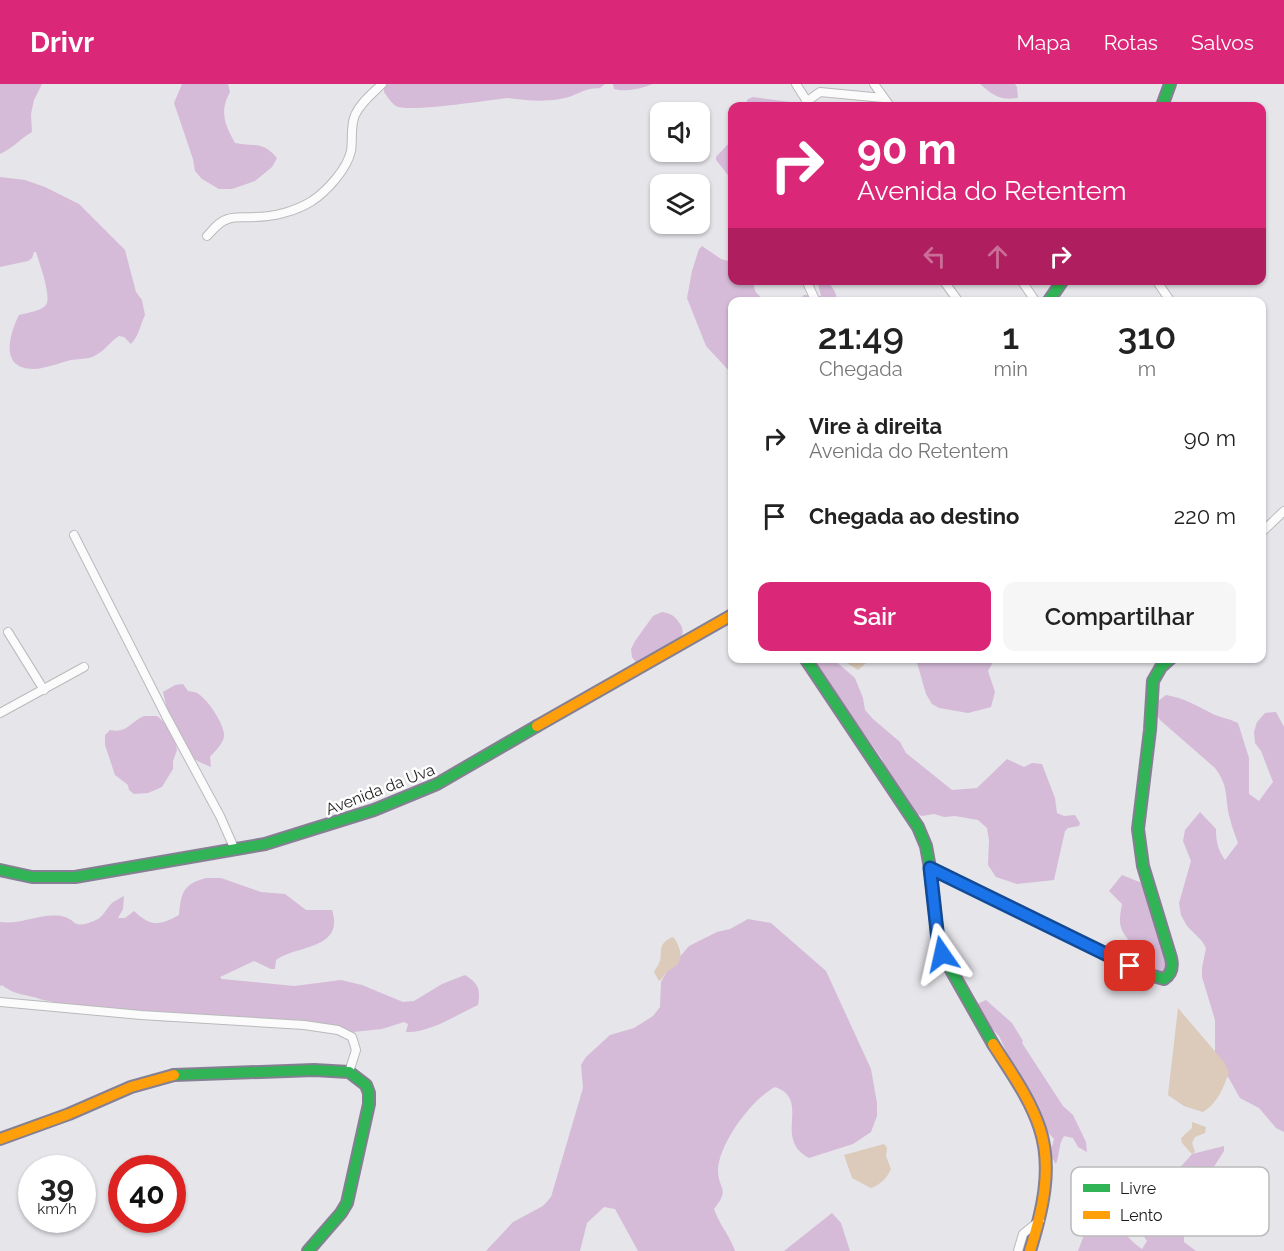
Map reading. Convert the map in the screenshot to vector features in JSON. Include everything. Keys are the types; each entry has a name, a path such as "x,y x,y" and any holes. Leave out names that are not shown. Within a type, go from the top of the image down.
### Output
{"street":[{"path":"207,236 215,226 226,219 264,217 300,207 313,200 346,163 350,153 351,126 355,115 363,102 382,84"},
{"path":"796,84 807,102"},
{"path":"874,84 886,102"},
{"path":"1163,102 1170,84"},
{"path":"810,102 820,92 883,98"},
{"path":"1266,528 1284,511"},
{"path":"75,535 166,716 220,816 235,850"},
{"name":"Avenida da Uva","path":"0,870 32,877 75,877 266,844 374,810 437,784 728,617"},
{"path":"8,632 44,690"},
{"path":"809,663 906,808 926,846 938,940 942,954 1025,1096 1041,1131 1046,1171 1040,1220 1030,1251"},
{"path":"930,868 1150,975 1164,979 1170,975 1172,970 1170,956 1151,893 1139,843 1138,829 1150,730 1153,681 1165,663"},
{"path":"0,713 84,667"},
{"path":"0,1002 141,1015 303,1025 338,1030 352,1037 356,1050 349,1072"},
{"path":"0,1139 69,1114 131,1087 170,1075 314,1070 349,1072 366,1085 369,1093 369,1104 350,1191 341,1213 308,1251"},
{"path":"1018,1251 1023,1234 1040,1220"}],"shaded area":[{"path":"0,84 42,84 34,100 31,114 32,132 0,154"},
{"path":"182,84 228,84 230,92 224,112 231,136 235,143 267,149 277,158 272,167 255,181 232,189 219,189 202,179 195,171 174,103"},
{"path":"384,84 605,84 600,88 589,89 567,98 533,100 508,98 403,108 394,105 384,92"},
{"path":"613,84 653,84 638,89 624,90 614,89"},
{"path":"980,84 1015,84 1018,98 1006,99 997,96"},
{"path":"753,97 790,102 746,102"},
{"path":"728,144 728,175 716,160 716,157"},
{"path":"0,177 25,180 79,204 125,250 136,292 142,300 145,315 138,334 131,344 124,337 119,336 98,354 89,358 35,369 24,368 16,364 10,351 10,342 19,315 44,307 47,295 36,252 28,261 0,267"},
{"path":"702,246 721,259 728,261 728,285 754,285 756,293 761,297 728,297 728,370 706,346 687,298 699,249"},
{"path":"818,285 831,285 836,297 802,297 804,295 821,296"},
{"path":"662,612 676,619 682,629 682,636 671,648 637,664 632,657 631,649 653,616"},
{"path":"807,663 838,663 855,678 865,710 900,742 906,753 952,790 977,788 1007,759 1024,767 1032,763 1042,764 1055,798 1057,813 1064,816 1075,815 1080,823 1079,826 1068,828 1065,831 1054,880 1017,884 996,877 988,865 987,828 978,820 934,814 922,816 914,813 887,774 882,759 837,696"},
{"path":"847,663 866,663 858,670"},
{"path":"917,663 993,663 988,671 995,692 991,707 968,713 939,708 932,704 926,694"},
{"path":"183,684 188,691 197,693 206,700 222,726 224,737 210,757 211,767 187,752 170,719 163,692 175,685"},
{"path":"1166,695 1238,723 1249,758 1249,794 1259,801 1273,782 1261,751 1255,743 1254,732 1257,722 1265,713 1276,712 1284,727 1284,1132 1276,1128 1259,1108 1240,1098 1215,1054 1215,1020 1202,977 1206,948 1187,926 1181,915 1179,903 1191,861 1183,841 1185,830 1200,812 1216,829 1218,846 1225,860 1238,843 1220,775 1160,720 1155,711 1158,701"},
{"path":"144,716 157,716 166,724 177,750 173,769 162,787 148,793 134,794 129,790 128,785 115,775 105,745 105,735 110,730 125,729"},
{"path":"1122,875 1147,885 1158,915 1155,925 1166,953 1166,974 1141,966 1119,949 1128,939 1120,923 1122,904 1109,891"},
{"path":"206,878 221,878 261,892 285,894 306,910 332,910 334,923 331,933 325,939 284,955 276,960 275,969 254,961 220,977 222,979 294,986 341,980 362,985 403,1002 414,1001 442,984 465,975 478,987 478,1005 443,1023 415,1032 406,1032 408,1024 404,1022 382,1029 353,1032 285,1020 235,1024 159,1021 43,1000 0,986 0,922 61,916 78,924 88,923 98,919 112,903 124,896 123,909 118,918 125,918 134,911 145,920 160,923 179,915 185,890 192,883"},
{"path":"748,919 771,923 826,971 871,1069 877,1116 871,1132 853,1144 809,1158 798,1150 793,1140 791,1101 786,1093 775,1087 766,1093 738,1123 720,1159 718,1170 723,1193 714,1209 735,1251 638,1251 615,1209 604,1207 587,1223 580,1251 486,1251 513,1222 543,1206 551,1197 583,1088 581,1065 586,1057 610,1035 634,1028 653,1016 660,1007 661,982 689,946"},
{"path":"673,937 680,951 679,962 659,981 654,972 659,964 662,946"},
{"path":"986,1000 1012,1023 1022,1043 1063,1106 1073,1115 1086,1142 1087,1152 1078,1147 1073,1138 1064,1136 1056,1164 1050,1155 1054,1139 1045,1129 1036,1111 1036,1104 1028,1087 1013,1066 999,1036 978,1014 975,1005"},
{"path":"1178,1008 1224,1062 1229,1072 1216,1100 1203,1112 1184,1106 1168,1095"},
{"path":"1192,1122 1206,1127 1205,1133 1195,1137 1192,1143 1195,1152 1192,1154 1182,1143 1181,1138 1192,1128"},
{"path":"884,1144 887,1148 886,1156 891,1169 883,1181 871,1188 852,1178 844,1155"},
{"path":"1224,1146 1224,1151 1214,1167 1181,1167 1192,1154"},
{"path":"832,1213 841,1223 850,1251 784,1251"},
{"path":"1084,1236 1128,1236 1142,1249 1147,1241 1144,1236 1184,1236 1184,1242 1196,1251 1078,1251"}],"traffic: fast":[{"path":"1163,102 1170,84"},
{"path":"1051,297 1060,285"},
{"path":"808,663 918,827 926,846 938,940 942,954 993,1044"},
{"path":"930,868 1150,975 1164,979 1167,977 1171,970 1171,958 1143,866 1138,829 1150,730 1153,681 1165,663"},
{"path":"0,870 32,877 75,877 265,844 374,810 437,784 537,726"},
{"path":"174,1075 314,1070 349,1072 366,1085 369,1104 347,1203 308,1251"}],"traffic: slow":[{"path":"537,726 728,617"},
{"path":"993,1044 1031,1106 1044,1144 1046,1175 1042,1206 1030,1251"},
{"path":"0,1139 69,1114 131,1087 174,1075"}],"route":[{"path":"942,954 938,940 930,868 1130,966"}]}
